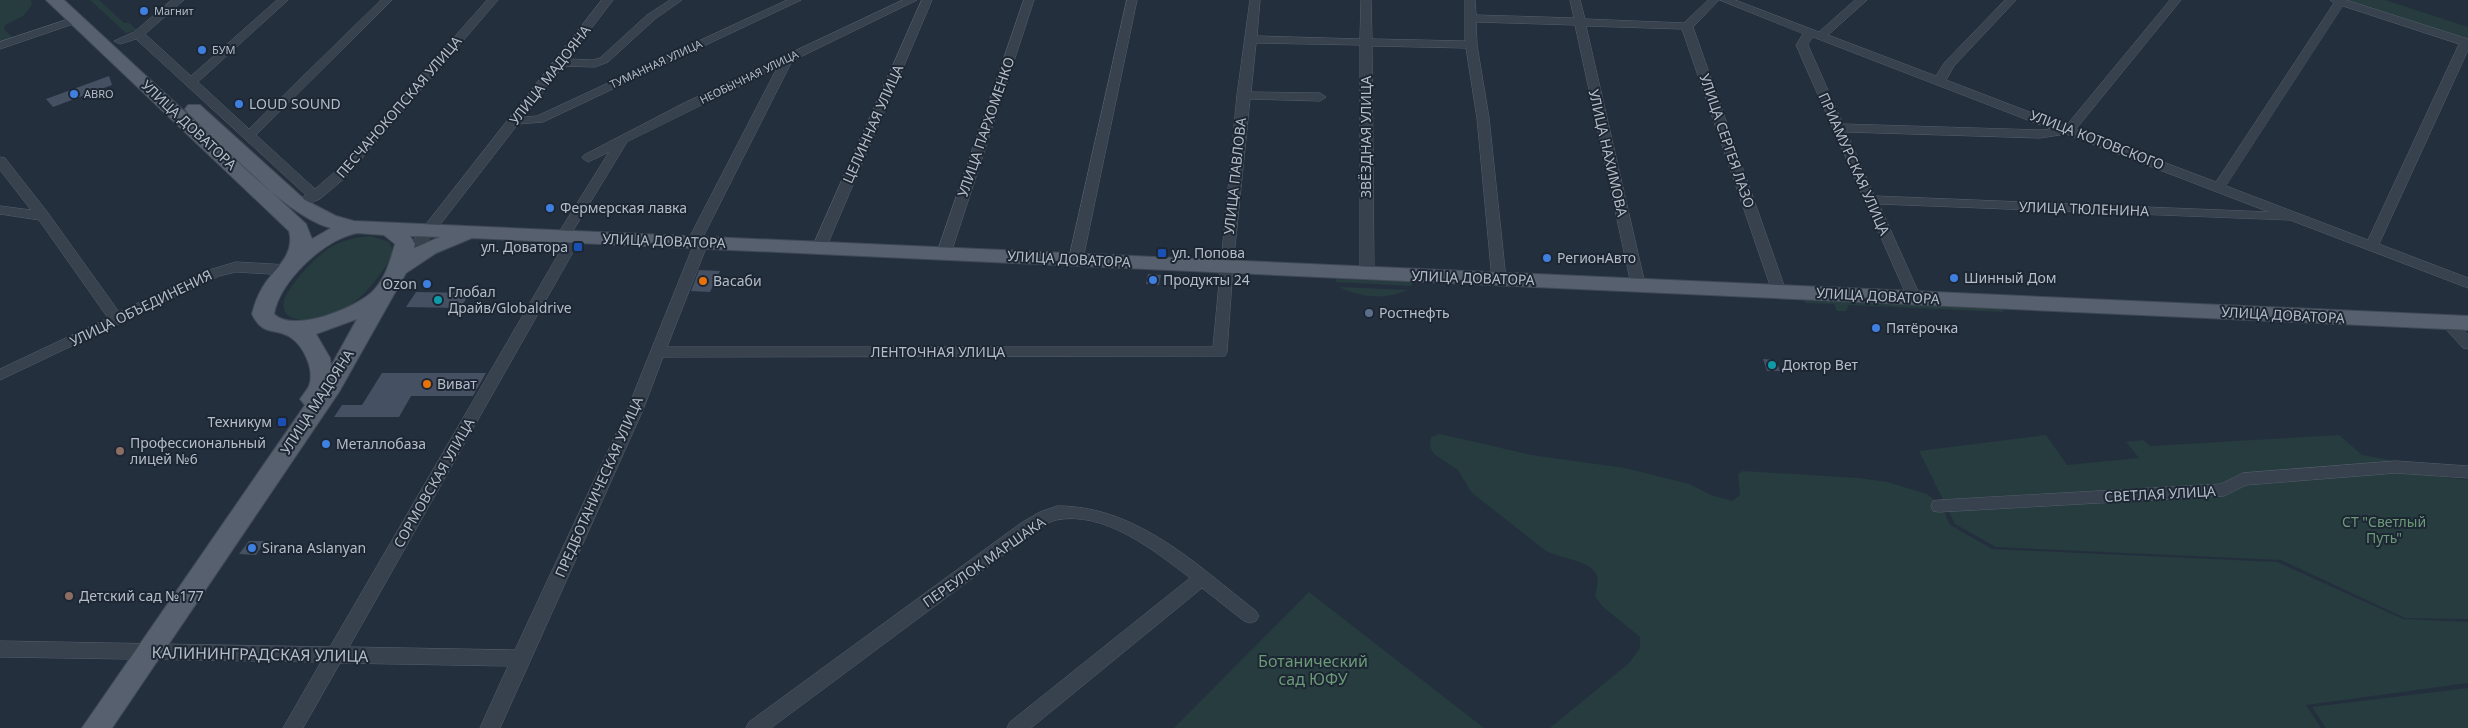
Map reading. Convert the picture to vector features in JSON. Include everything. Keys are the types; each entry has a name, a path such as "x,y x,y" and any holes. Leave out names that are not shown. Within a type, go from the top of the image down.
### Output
{"main road":[{"name":"УЛИЦА ДОВАТОРА","path":"54,0 299,229 302,240 292,265"},
{"name":"УЛИЦА ДОВАТОРА","path":"75,0 298,204 329,221 353,227 1076,258 1367,274 1638,284 2458,323"},
{"path":"353,227 327,238 292,265 265,301 263,314 267,321 276,326 296,330 334,320 381,296"},
{"path":"386,228 398,233 405,244 399,268"},
{"name":"УЛИЦА ДОВАТОРА","path":"399,268 434,246 450,239 479,233"},
{"name":"УЛИЦА МАДОЯНА","path":"82,728 142,652 331,386 381,296 399,268"},
{"name":"УЛИЦА МАДОЯНА","path":"96,728 142,652 321,386 318,358 315,349 309,340 296,330"}],"street":[{"path":"120,41 138,34 179,0"},
{"path":"191,82 283,0"},
{"path":"248,136 272,115 387,0"},
{"name":"ПЕСЧАНОКОПСКАЯ УЛИЦА","path":"298,204 315,196 342,174 493,0"},
{"name":"УЛИЦА МАДОЯНА","path":"399,268 608,0"},
{"path":"560,62 595,64 604,60 652,17 677,0"},
{"name":"ТУМАННАЯ УЛИЦА","path":"514,121 538,118 796,0"},
{"name":"НЕОБЫЧНАЯ УЛИЦА","path":"588,158 788,58 912,0"},
{"name":"ЦЕЛИННАЯ УЛИЦА","path":"819,248 927,0"},
{"name":"УЛИЦА ПАРХОМЕНКО","path":"944,253 1029,0"},
{"path":"1076,258 1132,0"},
{"name":"УЛИЦА ПАВЛОВА","path":"1220,352 1226,266 1243,95 1255,0"},
{"name":"ЗВЁЗДНАЯ УЛИЦА","path":"1366,0 1367,274"},
{"path":"1470,0 1471,45 1483,118 1499,279"},
{"name":"УЛИЦА НАХИМОВА","path":"1574,0 1638,284"},
{"path":"1470,18 1687,26 1714,0"},
{"name":"УЛИЦА КОТОВСКОГО","path":"1725,0 2468,282"},
{"path":"1816,34 1862,0"},
{"path":"1940,80 1949,64 2011,0"},
{"path":"1838,128 2040,134 2069,130 2176,0"},
{"path":"2219,187 2338,1 2467,43 2372,245"},
{"path":"0,46 75,20"},
{"name":"УЛИЦА СЕРГЕЯ ЛАЗО","path":"1687,26 1779,291"},
{"path":"138,34 315,196"},
{"name":"ПРИАМУРСКАЯ УЛИЦА","path":"1816,34 1804,39 1802,45 1914,298"},
{"path":"1250,39 1471,45"},
{"name":"ПРЕДБОТАНИЧЕСКАЯ УЛИЦА","path":"490,728 520,658 631,419 697,242 788,58"},
{"path":"1243,95 1320,97"},
{"name":"СОРМОВСКАЯ УЛИЦА","path":"293,728 336,655 623,140"},
{"path":"0,161 43,216 117,320"},
{"name":"УЛИЦА ТЮЛЕНИНА","path":"1870,200 2298,218"},
{"path":"0,210 43,216"},
{"name":"УЛИЦА ОБЪЕДИНЕНИЯ","path":"0,375 227,268 292,265"},
{"path":"2458,323 2468,344"},
{"name":"ЛЕНТОЧНАЯ УЛИЦА","path":"657,352 1220,352"},
{"name":"СВЕТЛАЯ УЛИЦА","path":"1939,506 2224,490 2243,479 2396,467 2468,472"},
{"name":"ПЕРЕУЛОК МАРШАКА","path":"756,728 1027,528 1056,513 1088,514 1119,524 1142,536 1250,616"},
{"path":"1017,728 1201,579"},
{"name":"КАЛИНИНГРАДСКАЯ УЛИЦА","path":"0,649 520,658"}],"green space":[{"path":"0,0 31,0 32,5 23,16 5,25 4,29 14,39 0,44"},
{"path":"90,0 99,0 124,23 129,23 137,30 126,33"},
{"path":"2341,0 2385,0 2468,27 2468,41"},
{"path":"371,236 389,242 393,251 392,258 360,298 343,309 317,319 299,320 287,314 284,309 284,302 287,294 300,275 317,258 340,242"},
{"path":"1336,279 1412,282 1412,286 1336,282"},
{"path":"1339,287 1408,290 1391,295 1374,296 1356,294"},
{"path":"1805,300 2002,309 2004,312 1849,305 1846,311 1837,311 1834,304 1805,303"},
{"path":"1440,434 1531,455 1625,468 1689,484 1711,495 1732,501 1740,495 1738,474 1743,471 1859,478 1887,482 1927,494 1941,505 1950,525 1992,549 2277,562 2403,619 2468,622 2468,683 2306,705 2321,728 1550,728 1629,663 1640,648 1640,637 1602,606 1595,596 1598,581 1594,571 1583,563 1546,551 1471,492 1458,470 1434,454 1430,447 1431,437"},
{"name":"СТ \"Светлый Путь\"","path":"2046,435 2067,465 2139,458 2126,442 2143,440 2150,446 2339,435 2362,455 2418,465 2427,475 2468,480 2468,619 2405,618 2281,560 1996,547 1955,524 1919,451"},
{"name":"Ботанический сад ЮФУ","path":"1309,592 1484,728 1174,728"},
{"path":"2468,688 2468,728 2326,728 2312,707"}],"building":[{"name":"ABRO","path":"109,76 112,85 53,107 46,99"},
{"name":"Васаби","path":"699,270 720,271 710,292 691,291"},
{"name":"Продукты 24","path":"1148,274 1161,275 1159,285 1146,284"},
{"name":"Глобал Драйв/Globaldrive","path":"416,292 470,293 460,308 406,307"},
{"name":"Доктор Вет","path":"1763,359 1776,360 1780,371 1767,371"},
{"name":"Виват","path":"382,373 486,373 473,396 411,396 399,417 334,417 342,405 362,405"},
{"name":"Sirana Aslanyan","path":"249,541 265,541 256,555 239,554"}],"place":[{"name":"Магнит","path":"144,11"},
{"name":"БУМ","path":"202,50"},
{"name":"ABRO","path":"74,94"},
{"name":"LOUD SOUND","path":"239,104"},
{"name":"Фермерская лавка","path":"550,208"},
{"name":"ул. Доватора","path":"578,247"},
{"name":"ул. Попова","path":"1162,253"},
{"name":"РегионАвто","path":"1547,258"},
{"name":"Шинный Дом","path":"1954,278"},
{"name":"Продукты 24","path":"1153,280"},
{"name":"Васаби","path":"703,281"},
{"name":"Ozon","path":"427,284"},
{"name":"Глобал Драйв/Globaldrive","path":"438,300"},
{"name":"Ростнефть","path":"1369,313"},
{"name":"Пятёрочка","path":"1876,328"},
{"name":"Доктор Вет","path":"1772,365"},
{"name":"Виват","path":"427,384"},
{"name":"Техникум","path":"282,422"},
{"name":"Металлобаза","path":"326,444"},
{"name":"Профессиональный лицей №6","path":"120,451"},
{"name":"Sirana Aslanyan","path":"252,548"},
{"name":"Детский сад №177","path":"69,596"}]}
